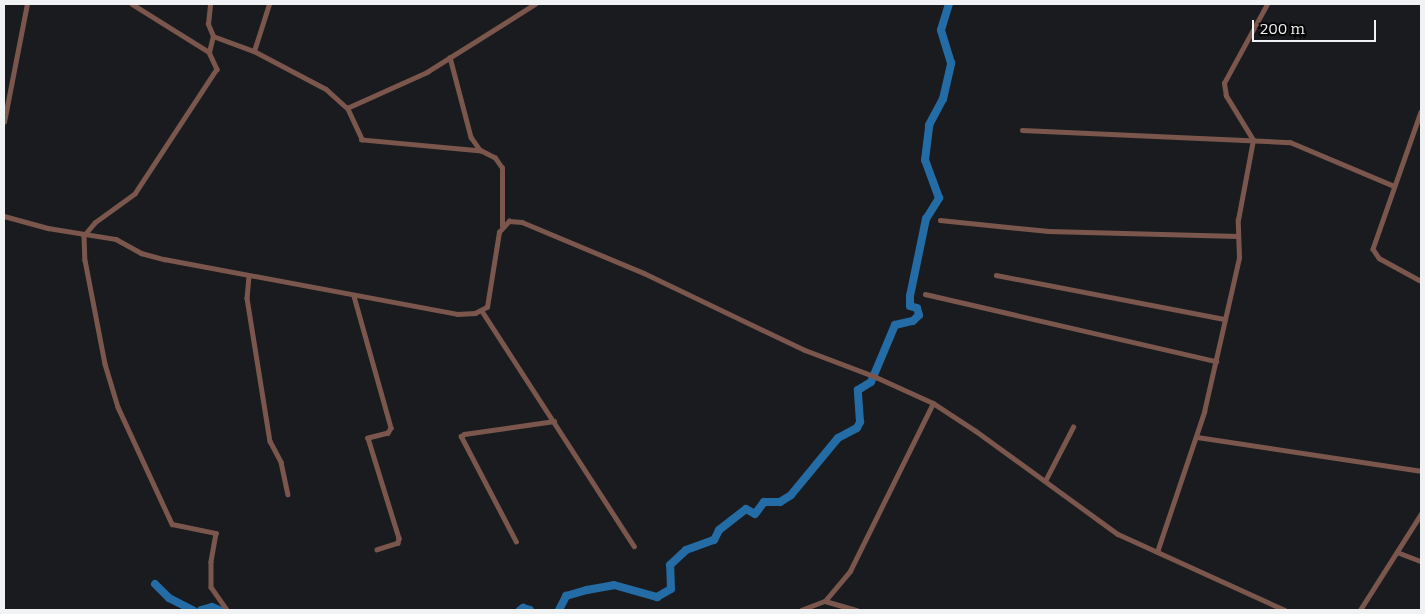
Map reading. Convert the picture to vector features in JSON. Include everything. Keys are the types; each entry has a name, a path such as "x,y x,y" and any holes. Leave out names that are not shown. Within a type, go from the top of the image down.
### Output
{"street":[{"path":"4,122 27,4"},
{"path":"132,4 209,52 217,66 212,82 134,194 86,233 84,241 85,260 103,356 115,400 172,524 178,528 210,530 216,533 210,562 211,587 227,610"},
{"path":"209,52 212,36 208,24 210,4"},
{"path":"254,51 269,4"},
{"path":"347,108 409,81 535,4"},
{"path":"1157,552 1197,437 1239,258 1238,236 1253,140 1223,89 1267,4"},
{"path":"4,216 48,228 116,238 153,257 249,276 450,314 482,310 489,302 502,226 501,166 496,158 481,151 362,140 347,108 326,89 254,51 212,36"},
{"path":"450,57 471,137 481,151"},
{"path":"1421,112 1373,249 1379,258 1421,281"},
{"path":"1022,130 1290,142 1306,147 1394,186"},
{"path":"940,220 1048,231 1238,236"},
{"path":"502,226 512,221 531,226 651,276 805,350 876,377 933,404 976,431 1118,534 1285,610"},
{"path":"996,275 1224,319"},
{"path":"249,276 247,298 270,442 281,462 288,494"},
{"path":"925,294 1216,361"},
{"path":"354,296 391,428 388,433 368,438 399,538 398,542 378,550"},
{"path":"482,310 634,546"},
{"path":"802,610 825,601 850,571 933,404"},
{"path":"516,542 461,437 464,434 554,421"},
{"path":"1045,481 1073,427"},
{"path":"1197,437 1421,471"},
{"path":"1360,610 1421,514"},
{"path":"1397,552 1421,562"},
{"path":"825,601 858,610"}],"waterway":[{"path":"559,610 566,596 587,590 614,585 657,597 671,589 670,565 686,550 714,540 719,530 746,509 755,514 764,502 780,502 791,495 838,438 857,428 860,422 858,390 871,382 895,325 913,321 919,315 917,308 910,306 910,296 926,219 939,198 925,160 929,125 943,99 951,63 941,30 949,4"},
{"path":"155,584 169,598 193,610"},
{"path":"201,610 212,607 219,610"},
{"path":"520,610 523,608 530,610"}]}
